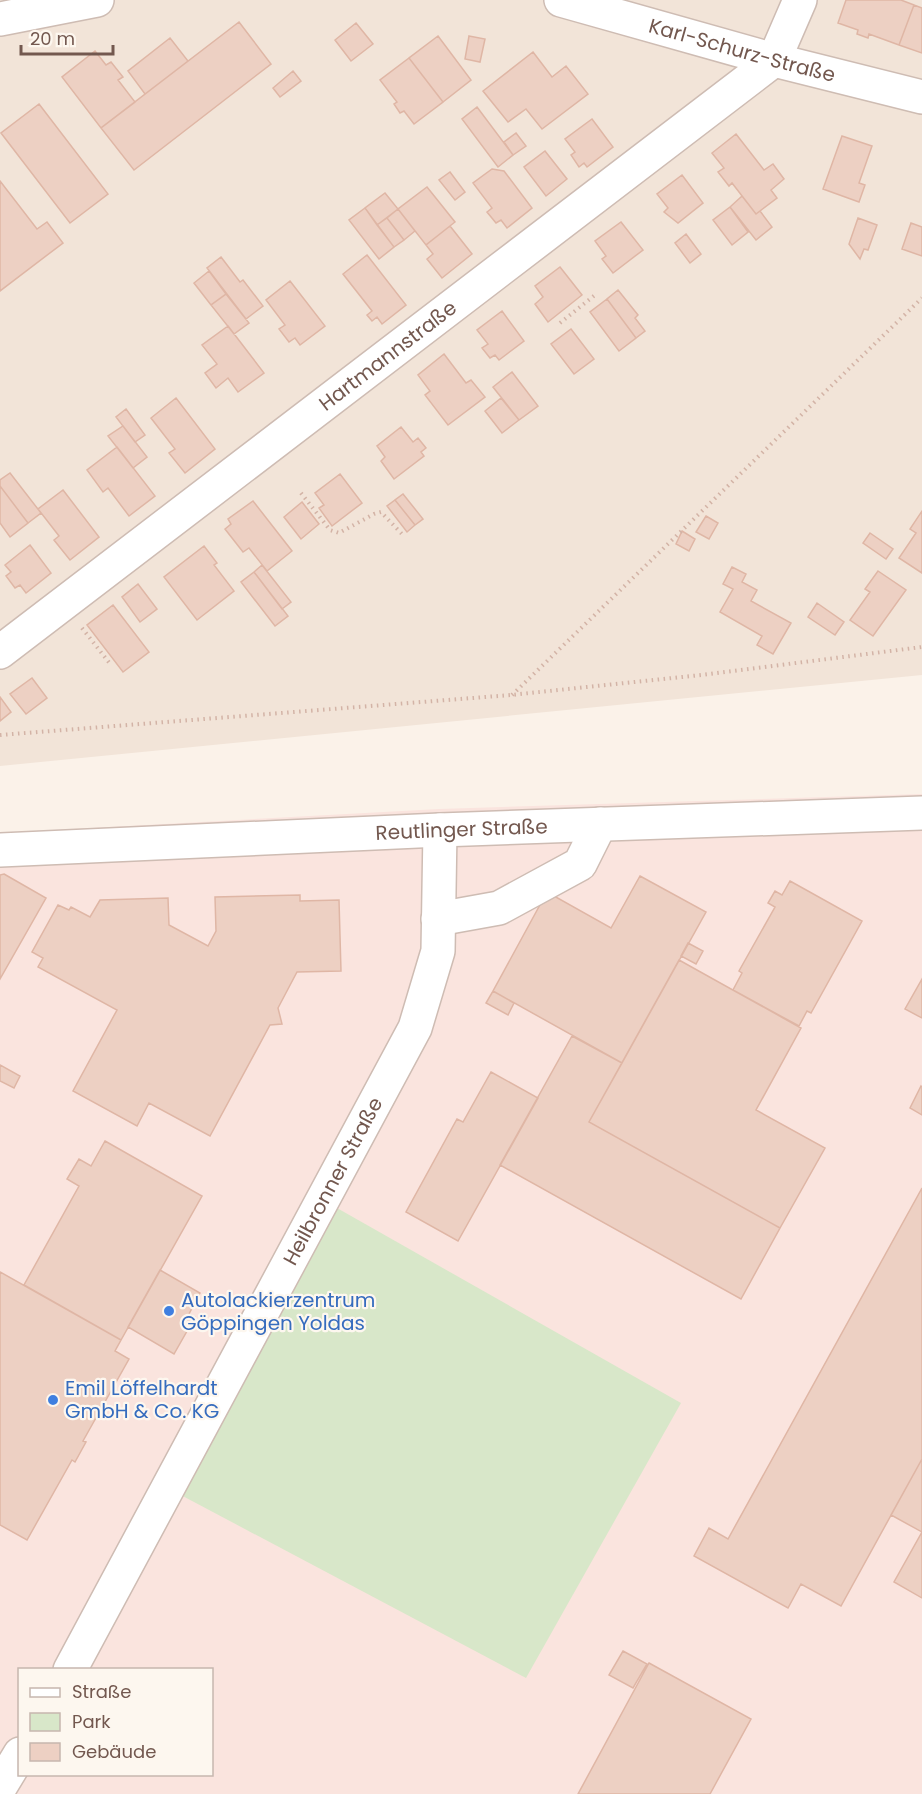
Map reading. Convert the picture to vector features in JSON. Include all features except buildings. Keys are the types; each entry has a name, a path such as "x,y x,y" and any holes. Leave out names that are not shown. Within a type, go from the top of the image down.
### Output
{"street":[{"path":"0,19 97,0"},
{"name":"Karl-Schurz-Straße","path":"561,0 774,60 922,97"},
{"path":"774,60 800,0"},
{"name":"Hartmannstraße","path":"0,652 774,60"},
{"name":"Reutlinger Straße","path":"0,850 440,830 922,813"},
{"path":"438,919 499,908 580,864 600,824"},
{"name":"Heilbronner Straße","path":"71,1668 416,1028 438,951 440,830"},
{"path":"0,1787 18,1757"}],"path":[{"path":"560,323 595,295"},
{"path":"511,695 922,298"},
{"path":"301,493 330,530 339,533 381,512 402,534"},
{"path":"62,604 111,665"},
{"path":"0,735 511,695 701,675 922,647"}],"shaded area":[{"path":"0,0 922,0 922,675 0,766"},
{"path":"922,794 922,1794 0,1794 0,833 439,809"}],"green space":[{"path":"337,1208 681,1403 526,1678 177,1493"}],"place":[{"name":"Autolackierzentrum Göppingen Yoldas","path":"169,1311"},
{"name":"Emil Löffelhardt GmbH & Co. KG","path":"53,1400"}]}
